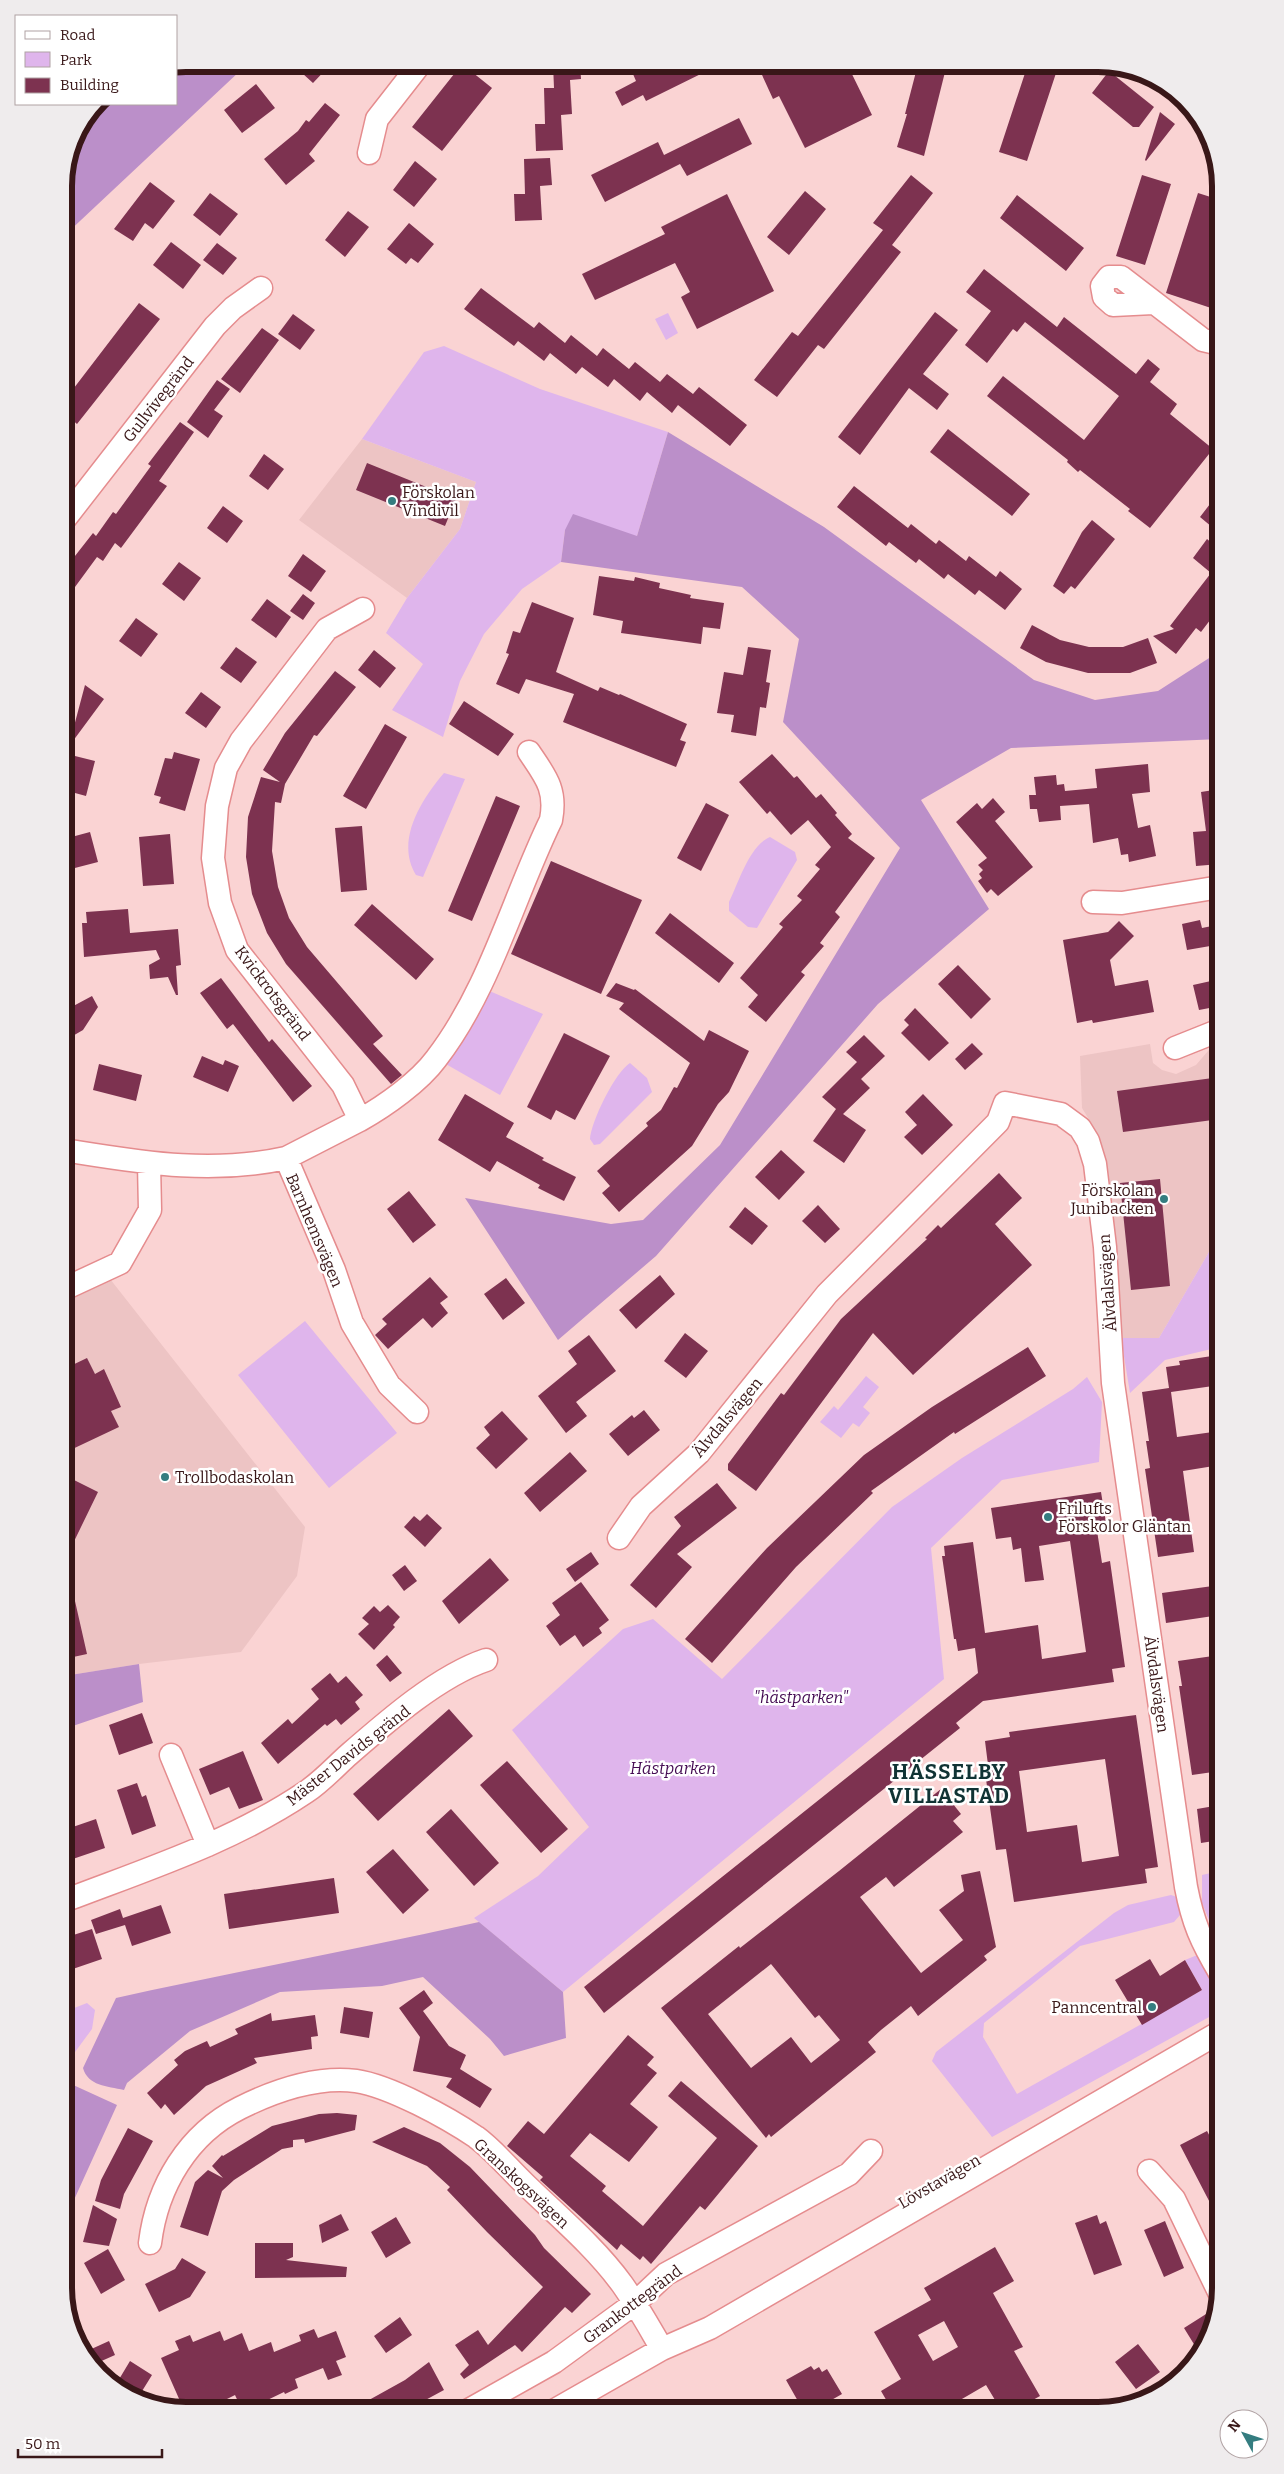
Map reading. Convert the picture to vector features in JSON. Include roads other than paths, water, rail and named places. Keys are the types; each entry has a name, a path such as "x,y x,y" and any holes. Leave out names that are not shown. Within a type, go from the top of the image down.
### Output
{"street":[{"path":"369,153 377,120 413,73"},
{"name":"Gullvivegränd","path":"73,509 215,326 233,308 261,288"},
{"path":"1153,303 1203,340 1212,342"},
{"name":"Kvickrotsgränd","path":"360,1120 343,1084 237,950 220,903 213,858 217,806 226,768 241,741 327,629 363,609"},
{"path":"286,1158 382,1108 435,1061 465,1015 551,820 554,803 550,784 529,752"},
{"path":"1093,902 1122,903 1212,888"},
{"path":"1175,1048 1212,1033"},
{"name":"Älvdalsvägen","path":"619,1538 641,1506 699,1453 828,1294 998,1122 1005,1104 1060,1114 1080,1128 1088,1141 1095,1164 1105,1247 1113,1383 1186,1886 1193,1921 1212,1959"},
{"name":"Barnhemsvägen","path":"73,1151 149,1164 193,1168 261,1163 286,1158 334,1270 352,1323 389,1385 417,1412"},
{"path":"72,1285 120,1263 124,1257 150,1210 149,1164"},
{"name":"Mäster Davids gränd","path":"72,1898 246,1829 308,1791 377,1730 442,1682 468,1666 486,1660"},
{"path":"171,1755 208,1845"},
{"name":"Lövstavägen","path":"662,2349 705,2316 1212,2024"},
{"name":"Lövstavägen","path":"570,2401 662,2349 710,2328 1212,2037"},
{"name":"Granskogsvägen","path":"150,2243 154,2215 163,2194 190,2146 204,2132 228,2114 282,2089 334,2080 358,2082 400,2096 429,2110 477,2138 594,2251 635,2303 662,2349"},
{"name":"Grankottegränd","path":"484,2401 554,2362 635,2303 666,2274 849,2174 871,2151"},
{"path":"1149,2171 1174,2199 1212,2278"}],"place":[{"name":"Förskolan Vindivil","path":"392,501"},
{"name":"Förskolan Junibacken","path":"1164,1199"},
{"name":"Trollbodaskolan","path":"165,1477"},
{"name":"Frilufts Förskolor Gläntan","path":"1048,1517"},
{"name":"Panncentral","path":"1152,2007"}],"district":[{"name":"HÄSSELBY VILLASTAD","path":"949,1784"}],"park label":[{"name":"\"hästparken\"","path":"801,1697"},
{"name":"Hästparken","path":"673,1768"}]}
